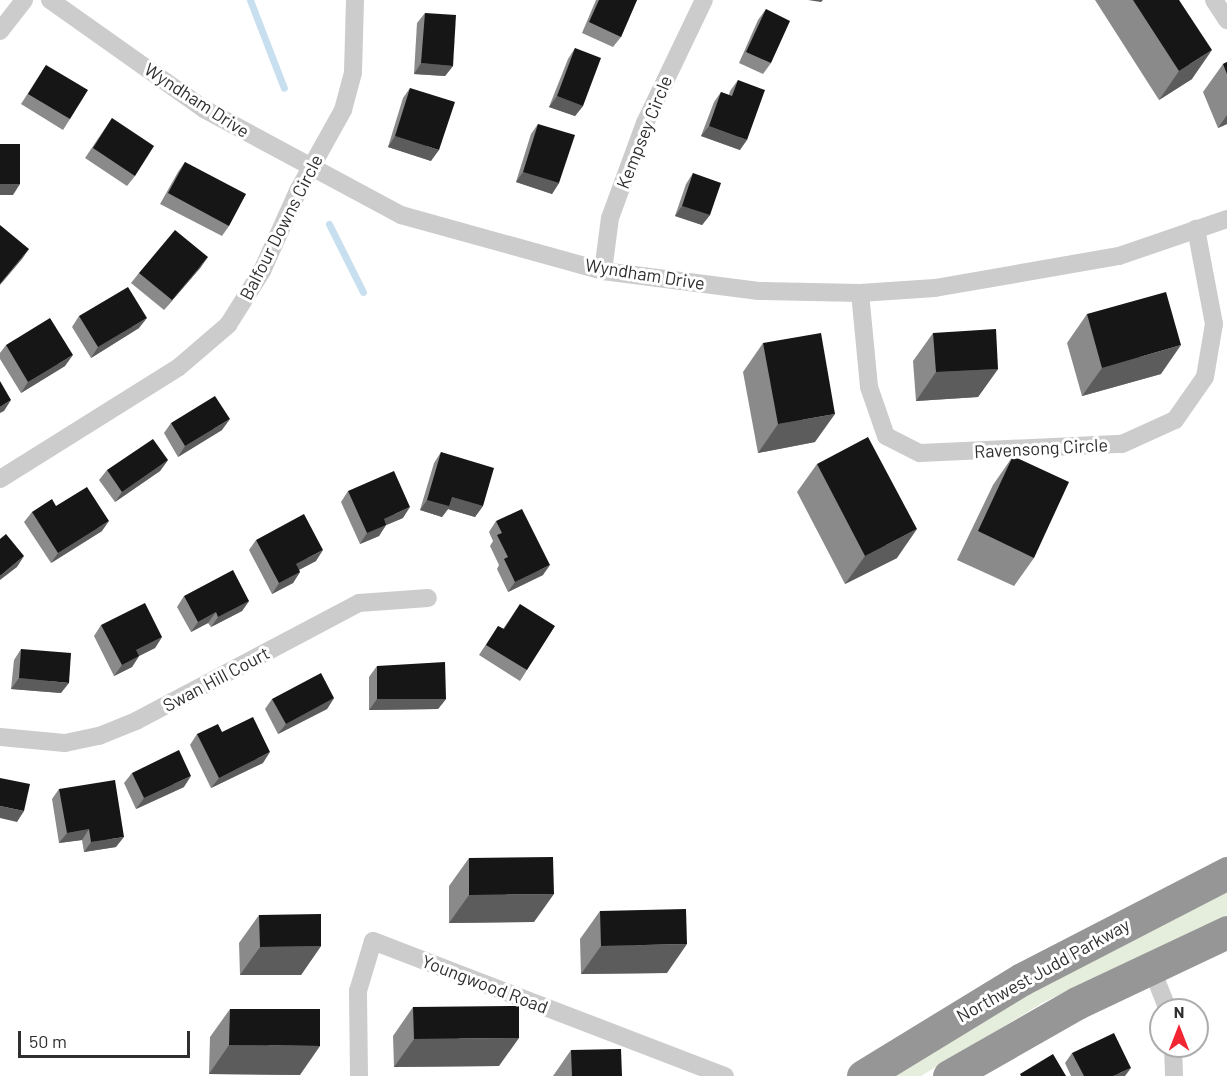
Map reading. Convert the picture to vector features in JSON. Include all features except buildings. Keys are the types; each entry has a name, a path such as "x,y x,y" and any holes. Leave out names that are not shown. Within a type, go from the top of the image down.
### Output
{"highway":[{"name":"Northwest Judd Parkway","path":"863,1076 1022,979 1227,873"},
{"path":"949,1076 1056,1014 1227,932"}],"street":[{"path":"0,31 24,0"},
{"name":"Wyndham Drive","path":"50,0 204,109 309,168 401,214 603,271 759,291 860,293 935,288 1119,256 1227,219"},
{"name":"Balfour Downs Circle","path":"0,478 179,367 220,334 262,271 309,168 345,101 353,72 355,0"},
{"name":"Kempsey Circle","path":"603,271 610,218 641,134 704,0"},
{"path":"1214,0 1227,20"},
{"name":"Ravensong Circle","path":"860,293 869,387 886,436 920,453 1122,444 1175,420 1205,377 1214,324 1196,229"},
{"name":"Swan Hill Court","path":"0,737 64,743 99,736 136,721 359,603 428,598"},
{"name":"Youngwood Road","path":"359,1076 358,991 374,941 725,1076"},
{"path":"1151,967 1163,998"},
{"path":"1173,1058 1174,1076"}],"green space":[{"path":"1227,889 1227,915 1044,1002 921,1076 889,1076 991,1013"}],"waterway":[{"path":"250,0 284,88"},
{"path":"329,224 363,292"}]}
